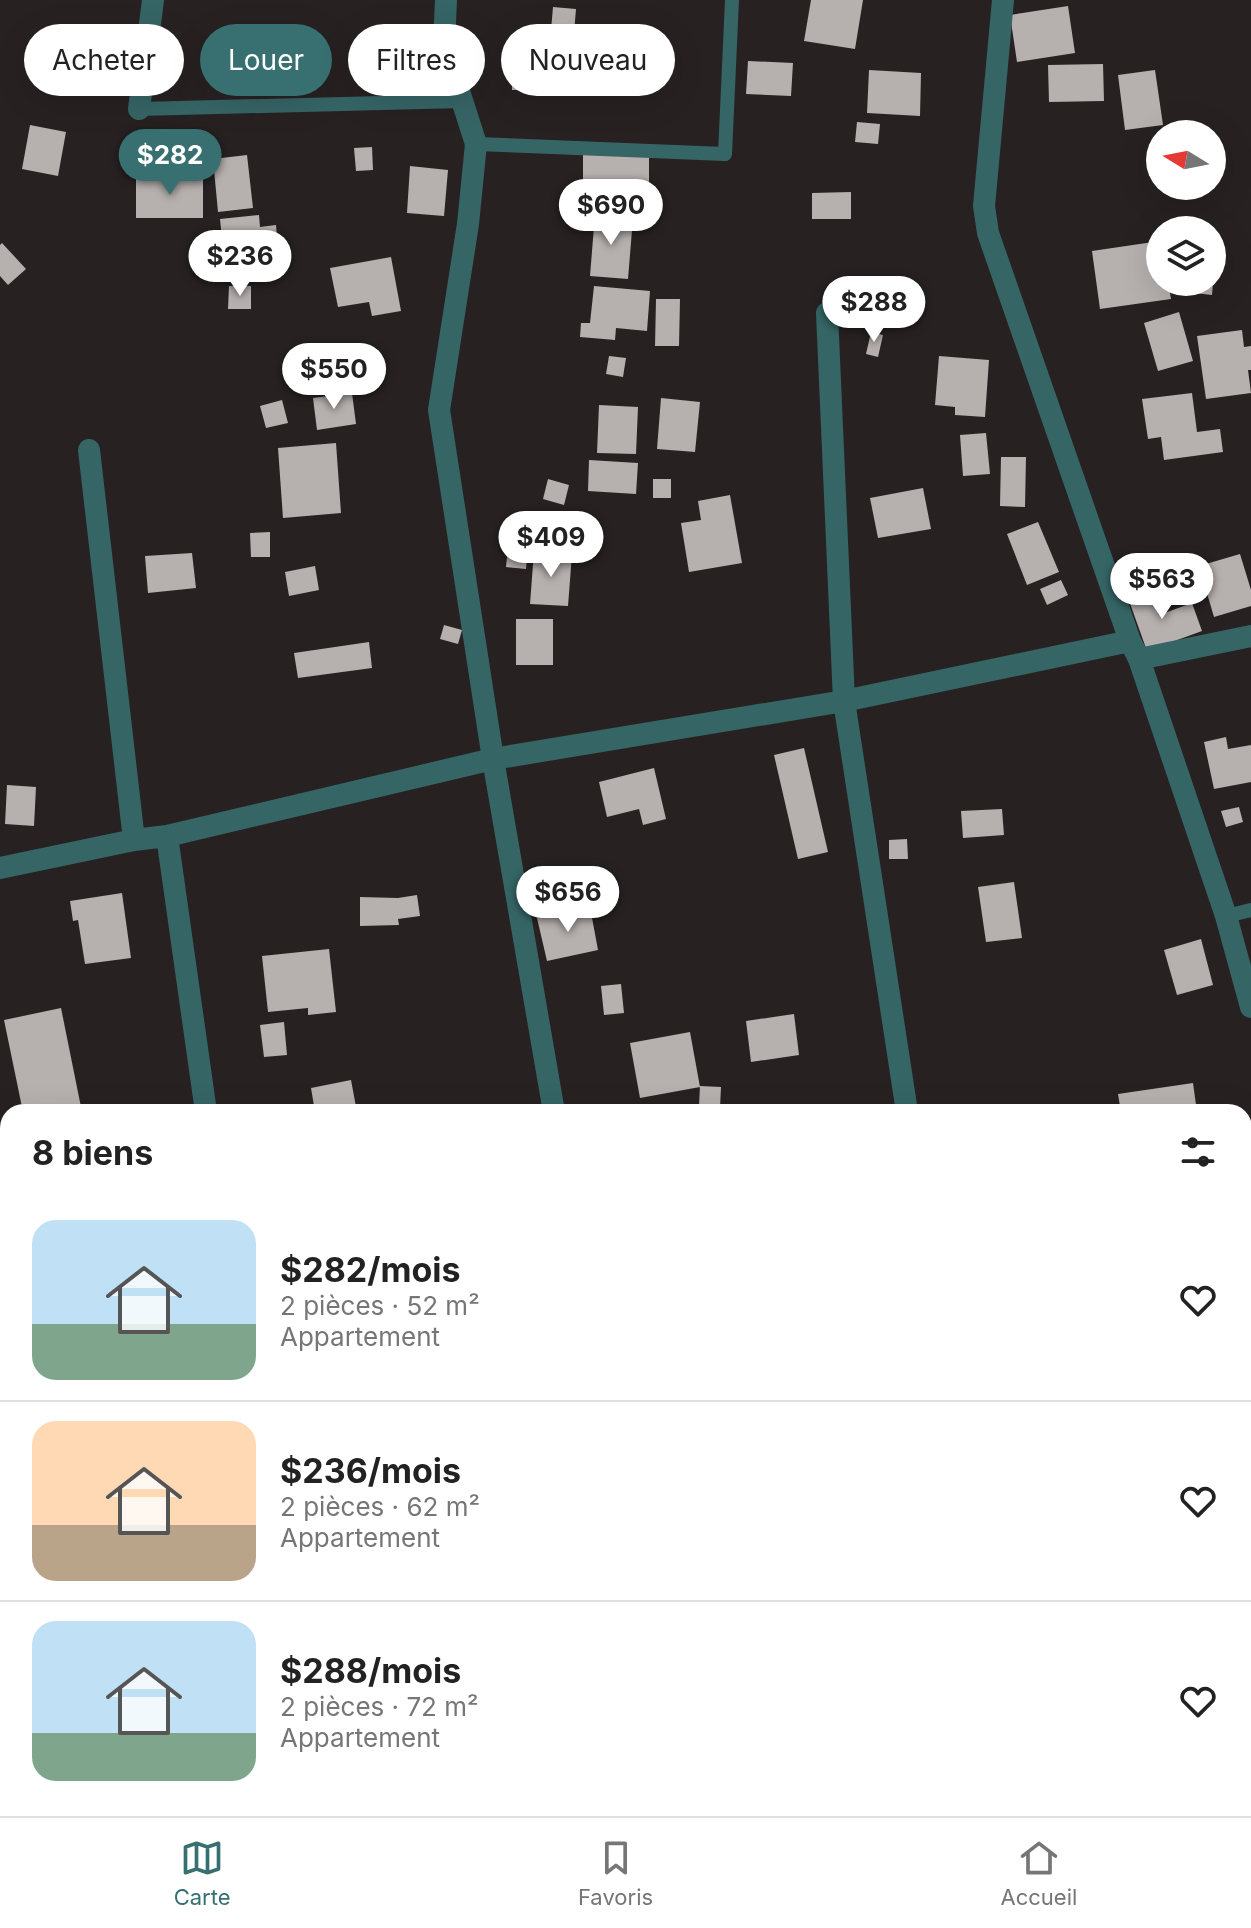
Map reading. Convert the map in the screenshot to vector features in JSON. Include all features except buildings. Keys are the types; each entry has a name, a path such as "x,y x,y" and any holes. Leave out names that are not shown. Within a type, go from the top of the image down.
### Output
{"street":[{"path":"139,109 153,0"},
{"path":"446,0 444,44 476,144 468,224 439,410 493,759 553,1104"},
{"path":"1003,0 984,206 988,233 1226,916 1251,1007"},
{"path":"827,313 844,701 906,1104"},
{"path":"89,450 134,840"},
{"path":"0,868 167,836 493,759 1135,650 1251,636"},
{"path":"167,836 205,1104"}],"lane":[{"path":"476,144 725,154 732,0"},
{"path":"139,109 462,101"},
{"path":"1226,916 1251,910"}]}
